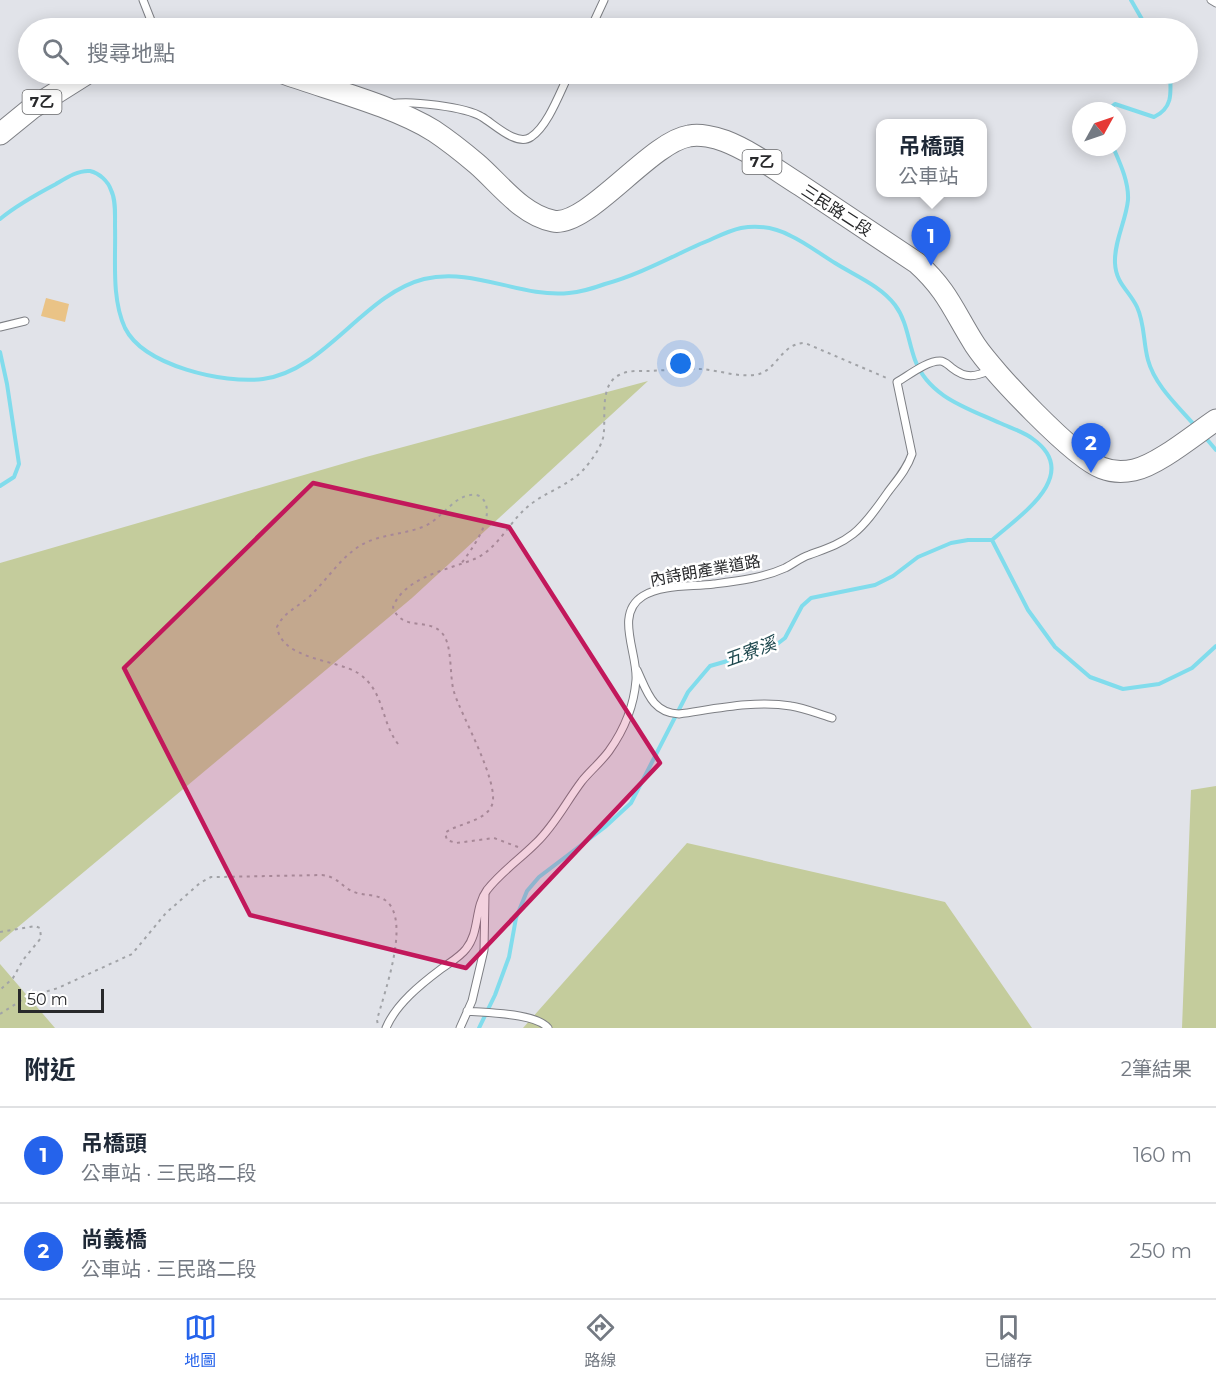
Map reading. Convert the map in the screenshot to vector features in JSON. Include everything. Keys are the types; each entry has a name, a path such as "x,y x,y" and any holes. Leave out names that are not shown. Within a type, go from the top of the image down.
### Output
{"main road":[{"name":"7乙","path":"0,134 32,108 70,84"},
{"name":"三民路二段","path":"315,84 380,106 432,130 477,164 529,211 556,222 570,219 585,209 672,143 689,136 706,136 726,141 787,177 917,263 935,279 946,294 975,345 993,369 1077,451 1102,468 1120,472 1136,470 1153,462 1216,420"}],"lane":[{"path":"143,0 150,18"},
{"path":"596,18 604,0"},
{"path":"1211,0 1216,3"},
{"path":"380,106 403,101 458,109 479,115 522,140 529,138 539,129 564,84"},
{"path":"0,327 25,321"},
{"path":"897,382 939,361 962,376 970,377 993,369"},
{"name":"內詩朗產業道路","path":"386,1028 414,992 466,949 473,938 477,910 485,894 498,877 528,851 552,825 583,780 602,761 618,739 633,701 636,680 636,667 629,631 629,616 635,602 646,594 666,589 750,579 784,568 795,561 825,550 855,532 909,465 912,454 897,382"},
{"path":"636,667 654,703 668,714 775,705 802,709 832,718"},
{"path":"460,1028 468,1011 484,950 485,894"},
{"path":"468,1011 533,1019 545,1024 548,1028"}],"path":[{"path":"528,851 494,838 456,843 447,840 445,833 453,827 487,812 492,803 492,789 454,692 448,644 443,634 435,627 404,621 396,615 393,607 396,597 429,576 485,554 524,509 582,471 594,457 603,439 606,393 610,382 618,375 632,371 701,369 731,374 759,375 767,371 788,348 796,343 805,343 825,349 897,382"},
{"path":"398,744 386,724 382,703 369,683 359,674 345,667 292,649 282,641 277,627 288,613 309,597 349,555 365,543 425,526 458,501 469,495 477,495 487,506 486,515 476,543 461,564"},
{"path":"0,1014 25,998 58,988 132,954 166,913 200,883 211,877 322,875 338,879 353,892 382,898 396,914 397,937 377,1020 379,1028"},
{"path":"0,932 35,926 40,928 42,934 41,939 23,960 13,978 0,990"}],"highlighted area":[{"path":"313,483 509,527 660,763 466,968 250,915 124,668"}],"green space":[{"path":"648,381 412,598 0,942 0,563 366,457"},
{"path":"1216,786 1216,1028 1182,1028 1191,790"},
{"path":"687,843 945,902 1032,1028 523,1028"},
{"path":"0,964 55,1028 0,1028"}],"building":[{"path":"46,298 69,304 65,322 41,316"}],"waterway":[{"path":"1131,0 1141,18"},
{"path":"1126,108 1154,117 1168,104 1170,84"},
{"path":"1117,156 1124,173 1128,200 1116,247 1116,270 1120,282 1140,313 1151,370 1168,396 1196,427"},
{"path":"0,219 27,200 72,175 90,171 100,176 108,184 114,198 116,291 125,328 149,353 167,362 207,375 247,380 263,379 285,373 306,362 382,300 402,287 424,279 443,276 461,277 533,291 574,292 629,276 736,229 754,227 779,231 867,281 889,298 902,318 921,373 939,392 962,406 1026,434 1047,453 1051,467 1049,480 1041,494 1030,507 992,540"},
{"path":"0,352 19,464 14,477 0,486"},
{"path":"1205,437 1216,450"},
{"name":"五寮溪","path":"992,540 1028,610 1055,647 1090,677 1123,689 1159,684 1192,668 1216,646"},
{"name":"五寮溪","path":"479,1028 495,995 509,957 516,918 527,891 539,877 605,827 631,803 688,692 710,666 772,648 785,638 802,606 811,598 875,585 893,576 918,557 951,543 992,540"}],"place":[{"name":"吊橋頭","path":"931,266"},
{"name":"尚義橋","path":"1091,473"}]}
